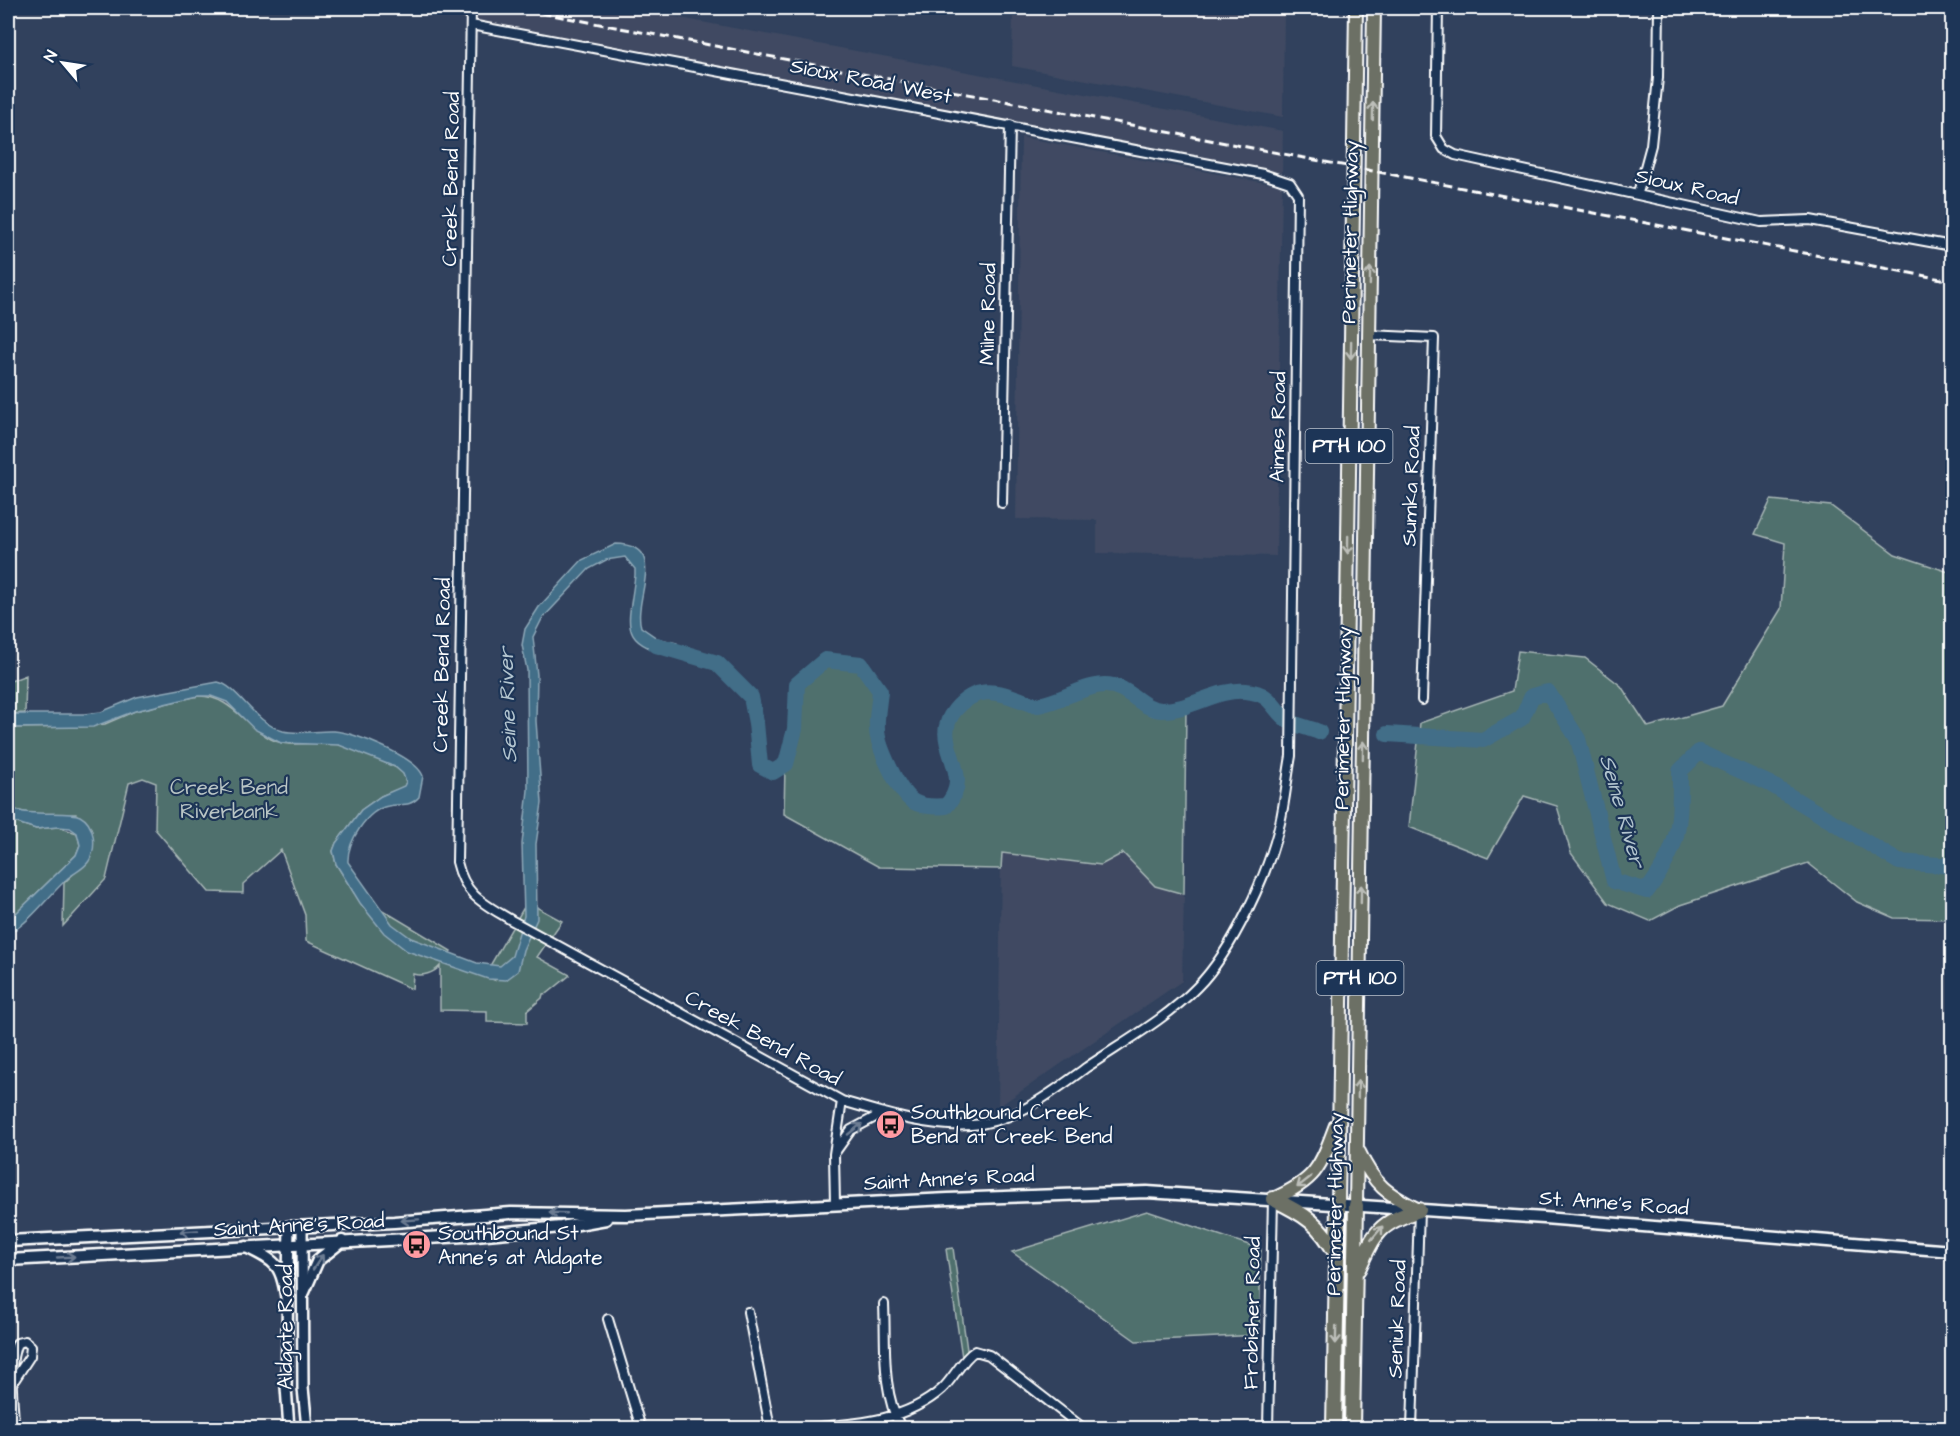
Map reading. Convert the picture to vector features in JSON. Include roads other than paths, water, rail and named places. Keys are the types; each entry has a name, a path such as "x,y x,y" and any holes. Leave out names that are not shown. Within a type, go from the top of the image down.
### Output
{"highway":[{"name":"Perimeter Highway","path":"1334,1428 1356,8"},
{"name":"Perimeter Highway","path":"1352,1428 1374,8"},
{"path":"1273,1199 1300,1186 1311,1177 1325,1154 1339,1115"},
{"path":"1357,1147 1377,1184 1389,1194 1419,1210"},
{"path":"1273,1199 1298,1210 1314,1222 1324,1232 1337,1255"},
{"path":"1355,1276 1369,1243 1380,1228 1395,1218 1419,1210"}],"main road":[{"name":"Saint Anne's Road","path":"8,1241 511,1213 626,1215 1138,1192 1273,1199"},
{"name":"St. Anne's Road","path":"1273,1199 1721,1231 1953,1251"},
{"name":"Saint Anne's Road","path":"8,1260 303,1242 500,1234 575,1225 626,1215"},
{"path":"304,1292 318,1260 343,1241"},
{"path":"243,1246 274,1261 284,1277 287,1301"}],"street":[{"name":"Creek Bend Road","path":"471,8 457,862 467,889 479,901 543,939 842,1101 902,1119 972,1125 1007,1117 1053,1091 1168,1012 1197,988 1223,957 1259,884 1280,824 1291,756 1291,702"},
{"name":"Sioux Road","path":"1438,8 1436,136 1444,149 1467,159 1638,193 1761,222 1810,220 1953,246"},
{"path":"1638,193 1651,145 1658,78 1659,8"},
{"name":"Sioux Road West","path":"471,25 1263,174"},
{"name":"Milne Road","path":"1002,503 1010,125"},
{"name":"Aimes Road","path":"1263,174 1290,183 1298,195 1299,206 1291,702"},
{"name":"Sumka Road","path":"1369,335 1434,338 1422,700"},
{"name":"Creek Bend Road","path":"835,1204 834,1154 842,1101"},
{"path":"834,1154 851,1130 883,1113"},
{"name":"Frobisher Road","path":"1268,1428 1273,1199"},
{"name":"Seniuk Road","path":"1412,1428 1419,1210"},
{"name":"Aldgate Road","path":"289,1226 286,1387 289,1428"},
{"name":"Aldgate Road","path":"302,1226 303,1388 307,1428"},
{"path":"884,1304 884,1358 894,1415 901,1428"},
{"path":"748,1312 770,1428"},
{"path":"608,1319 641,1428"},
{"path":"13,1382 30,1356 31,1346 25,1341 16,1343 13,1352 13,1382 14,1428"},
{"path":"807,1428 859,1424 894,1415 928,1399 943,1388 975,1351 989,1355 1083,1428"}],"waterway":[{"name":"Seine River","path":"656,645 717,663 751,697 760,765 773,772 786,764 795,729 797,684 825,660 861,664 880,691 877,729 890,768 908,797 925,806 946,806 954,794 957,781 946,735 948,722 963,702 986,692 1003,694 1038,705 1104,685 1120,688 1147,706 1161,710 1182,707 1224,693 1246,691 1268,699 1289,721 1319,732"},
{"name":"Seine River","path":"1387,734 1483,740 1522,718 1532,696 1548,692 1578,739 1614,881 1647,891 1666,861 1676,834 1680,806 1680,771 1699,752 1770,784 1899,862 1952,866"}],"railway":[{"path":"515,8 1952,281"}],"place":[{"name":"Southbound Creek Bend at Creek Bend","path":"890,1124"},
{"name":"Southbound St Anne's at Aldgate","path":"417,1245"}],"park label":[{"name":"Creek Bend Riverbank","path":"229,799"}]}
